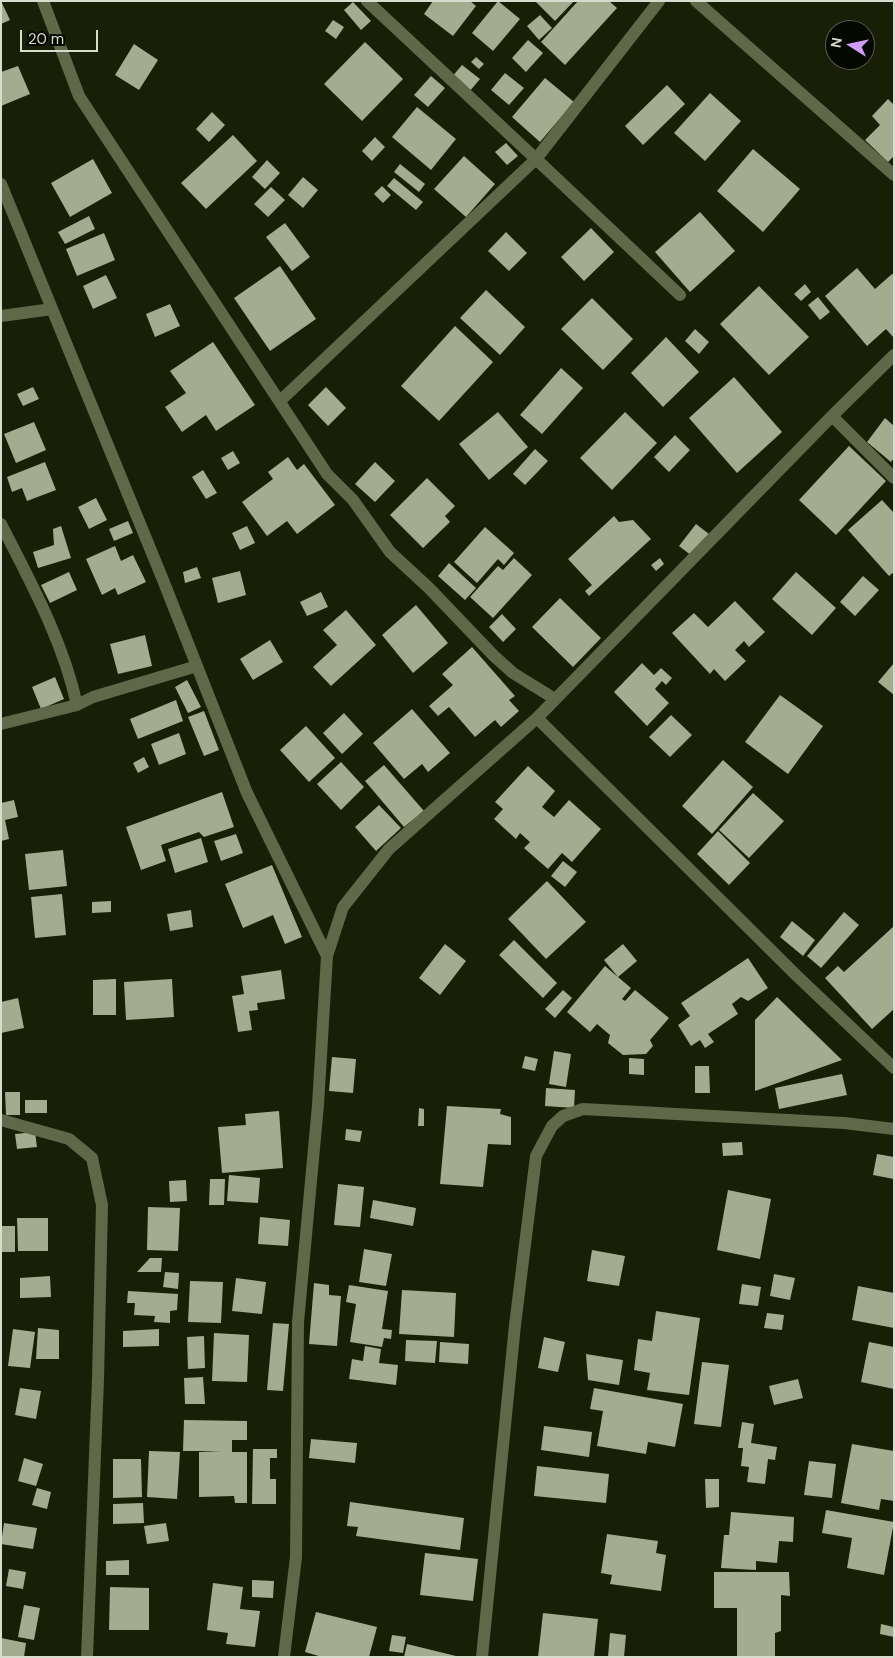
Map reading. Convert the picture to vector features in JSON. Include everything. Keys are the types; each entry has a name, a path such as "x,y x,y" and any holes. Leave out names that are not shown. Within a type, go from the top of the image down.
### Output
{"street":[{"path":"43,1 79,96 327,474 353,500 390,552 429,588 512,673 555,699"},
{"path":"367,1 680,295"},
{"path":"280,401 536,159 659,1"},
{"path":"696,1 894,175"},
{"path":"1,184 247,793 327,956"},
{"path":"1,316 52,309"},
{"path":"284,1657 296,1557 298,1322 318,1105 327,956 343,907 389,849 537,718 894,355"},
{"path":"832,416 894,478"},
{"path":"1,524 48,616 73,686 77,705"},
{"path":"1,724 77,705 93,697 197,666"},
{"path":"537,718 796,975 894,1068"},
{"path":"482,1657 515,1326 536,1156 552,1126 563,1116 583,1109 844,1122 894,1130"},
{"path":"1,1120 69,1139 92,1158 102,1205 98,1379 87,1657"}],"building":[{"path":"1,1 10,20 1,24"},
{"path":"433,1 470,1 476,6 453,36 424,14"},
{"path":"498,1 520,19 493,51 472,33"},
{"path":"535,1 574,1 555,21"},
{"path":"578,1 609,1 617,8 565,65 541,42"},
{"path":"353,2 371,21 361,30 344,10"},
{"path":"540,15 552,28 539,40 527,26"},
{"path":"333,20 344,27 336,39 325,31"},
{"path":"528,40 543,53 526,72 512,58"},
{"path":"365,42 403,79 362,121 324,84"},
{"path":"134,44 158,60 139,90 115,75"},
{"path":"476,57 484,64 479,69 471,62"},
{"path":"462,65 480,79 469,92 451,78"},
{"path":"18,66 30,94 1,106 1,72"},
{"path":"505,73 524,88 509,105 491,90"},
{"path":"431,76 445,88 428,107 414,95"},
{"path":"545,78 574,102 540,142 512,117"},
{"path":"667,85 685,104 643,145 625,126"},
{"path":"710,93 741,121 705,161 674,133"},
{"path":"888,99 894,105 894,156 888,162 865,140 880,125 872,116"},
{"path":"417,107 456,139 431,170 392,137"},
{"path":"212,112 225,125 209,142 196,129"},
{"path":"233,135 257,161 206,209 181,183"},
{"path":"375,137 385,147 372,161 362,151"},
{"path":"506,143 518,156 507,165 495,152"},
{"path":"753,149 800,189 763,232 717,191"},
{"path":"464,156 495,184 466,217 434,189"},
{"path":"93,159 112,193 70,217 51,183"},
{"path":"267,160 280,173 265,189 252,177"},
{"path":"400,164 425,184 419,192 394,172"},
{"path":"303,177 318,190 303,208 288,195"},
{"path":"394,178 423,202 416,210 387,186"},
{"path":"382,186 391,195 383,203 374,194"},
{"path":"271,187 285,200 268,217 254,204"},
{"path":"700,212 735,251 690,292 655,252"},
{"path":"89,216 95,229 65,244 58,232"},
{"path":"285,223 310,257 292,271 266,237"},
{"path":"591,228 614,252 584,281 561,257"},
{"path":"506,232 527,253 509,271 488,251"},
{"path":"104,233 115,260 77,276 66,249"},
{"path":"280,266 316,319 270,351 234,298"},
{"path":"857,268 875,289 892,274 894,275 894,338 886,329 867,346 825,296"},
{"path":"106,275 117,298 93,309 83,286"},
{"path":"805,284 811,292 801,301 794,294"},
{"path":"759,286 809,337 769,375 720,324"},
{"path":"486,290 525,327 500,355 460,318"},
{"path":"818,297 830,312 820,320 808,305"},
{"path":"592,298 633,339 603,370 561,329"},
{"path":"170,304 180,326 155,337 146,314"},
{"path":"455,326 493,362 439,421 401,386"},
{"path":"695,329 709,342 699,354 685,341"},
{"path":"666,337 699,372 663,407 631,373"},
{"path":"213,342 255,405 216,431 206,415 182,432 165,407 186,393 170,371"},
{"path":"561,368 583,388 542,434 520,415"},
{"path":"734,377 782,432 737,473 689,418"},
{"path":"33,387 39,399 23,406 17,394"},
{"path":"326,387 346,408 328,426 308,405"},
{"path":"498,412 528,447 489,480 459,444"},
{"path":"625,412 657,443 612,490 580,458"},
{"path":"885,418 894,426 894,458 891,462 867,442"},
{"path":"34,422 46,450 16,463 4,434"},
{"path":"675,435 690,450 669,472 654,457"},
{"path":"849,446 886,481 836,535 799,500"},
{"path":"535,449 548,461 525,485 513,474"},
{"path":"233,451 240,463 228,470 221,458"},
{"path":"288,457 297,470 304,464 335,505 297,534 287,521 267,536 242,502 273,479 268,472"},
{"path":"45,462 56,490 27,501 22,488 12,492 7,477"},
{"path":"375,462 395,481 375,502 355,484"},
{"path":"203,470 217,493 206,499 192,477"},
{"path":"427,478 455,506 445,516 450,522 423,548 390,515"},
{"path":"96,498 107,520 89,529 78,507"},
{"path":"882,500 894,513 894,572 889,576 848,530"},
{"path":"614,516 619,522 633,520 651,539 589,596 585,591 592,585 568,559"},
{"path":"128,521 133,533 114,541 109,529"},
{"path":"696,524 709,534 692,556 679,546"},
{"path":"61,526 71,558 38,568 33,552 54,545 53,529"},
{"path":"247,526 255,543 240,550 232,533"},
{"path":"485,527 514,553 504,565 498,559 477,583 454,562"},
{"path":"115,546 121,561 133,555 146,582 118,595 115,588 102,595 86,559"},
{"path":"514,558 532,575 493,618 470,597 498,566 503,570"},
{"path":"660,558 664,564 656,571 651,565"},
{"path":"449,563 476,588 465,600 438,576"},
{"path":"197,567 201,578 185,583 183,572"},
{"path":"240,571 246,595 218,603 212,578"},
{"path":"69,572 77,590 50,603 41,585"},
{"path":"796,572 836,608 812,635 772,599"},
{"path":"863,576 879,590 855,616 840,602"},
{"path":"321,592 328,607 307,616 300,602"},
{"path":"560,598 601,638 573,667 532,627"},
{"path":"735,601 765,632 749,647 744,641 735,650 746,661 725,681 714,669 710,674 672,633 694,613 708,627"},
{"path":"416,605 448,643 413,673 382,635"},
{"path":"346,610 376,645 331,686 313,667 337,645 323,630"},
{"path":"502,614 516,629 503,642 489,627"},
{"path":"145,635 152,666 118,674 110,644"},
{"path":"270,640 283,662 253,680 240,659"},
{"path":"472,647 515,696 509,700 519,711 501,727 495,720 475,737 449,707 438,716 429,706 453,685 442,674"},
{"path":"642,663 654,675 661,668 672,678 666,685 662,681 655,689 669,703 647,726 614,692"},
{"path":"894,663 894,695 878,682"},
{"path":"55,677 64,699 41,709 32,687"},
{"path":"187,680 201,707 188,713 175,687"},
{"path":"780,695 823,726 788,774 745,742"},
{"path":"176,700 183,721 138,739 130,719"},
{"path":"412,709 450,753 428,772 422,764 404,779 373,743"},
{"path":"204,711 219,750 204,756 188,717"},
{"path":"344,713 363,734 342,754 323,733"},
{"path":"671,715 692,735 670,757 649,737"},
{"path":"306,726 335,758 309,782 280,750"},
{"path":"179,733 186,754 159,765 151,744"},
{"path":"144,757 149,767 138,773 133,763"},
{"path":"723,760 753,787 712,834 682,806"},
{"path":"341,762 364,787 341,810 317,784"},
{"path":"384,765 424,811 404,827 365,781"},
{"path":"528,766 555,791 542,807 554,817 569,800 601,829 572,862 562,853 548,869 524,848 530,842 520,833 516,839 494,819 503,809 495,802"},
{"path":"222,792 234,827 204,837 199,832 161,845 166,861 141,870 126,827"},
{"path":"753,793 784,821 749,858 719,830"},
{"path":"14,800 18,817 5,820 9,839 1,841 1,803"},
{"path":"379,805 401,828 376,851 355,827"},
{"path":"718,831 750,863 729,885 697,854"},
{"path":"236,834 243,853 221,861 214,841"},
{"path":"201,838 208,862 175,873 168,849"},
{"path":"63,850 67,886 29,890 25,854"},
{"path":"563,861 577,872 565,887 551,876"},
{"path":"272,865 302,937 285,944 273,915 243,928 225,884"},
{"path":"547,881 586,922 546,959 508,919"},
{"path":"62,894 66,935 35,938 31,897"},
{"path":"111,901 111,912 92,913 92,902"},
{"path":"191,910 193,927 170,931 167,914"},
{"path":"844,912 859,925 821,968 807,956"},
{"path":"792,921 815,940 803,956 780,937"},
{"path":"894,926 894,1009 872,1029 825,978 838,966 844,972"},
{"path":"514,940 557,983 543,998 499,955"},
{"path":"445,944 466,961 440,995 419,978"},
{"path":"623,944 637,961 618,977 604,960"},
{"path":"748,958 768,988 748,1001 741,997 732,1004 738,1014 708,1034 714,1042 705,1048 700,1040 691,1046 678,1025 690,1016 681,1003"},
{"path":"605,966 631,988 622,999 625,1001 635,990 669,1018 650,1040 653,1046 646,1054 623,1055 608,1043 610,1035 597,1024 590,1032 567,1012"},
{"path":"281,970 285,999 257,1003 258,1010 249,1011 252,1030 238,1032 232,996 244,994 241,976"},
{"path":"116,979 116,1015 93,1015 93,980"},
{"path":"172,979 174,1017 126,1020 124,982"},
{"path":"563,990 572,998 555,1018 545,1009"},
{"path":"777,997 842,1060 755,1091 755,1020"},
{"path":"18,998 24,1028 1,1033 1,1002"},
{"path":"554,1051 571,1054 566,1087 549,1084"},
{"path":"525,1056 538,1059 535,1071 522,1068"},
{"path":"332,1057 356,1059 353,1093 329,1091"},
{"path":"629,1058 644,1059 644,1075 629,1074"},
{"path":"695,1066 709,1066 710,1093 695,1093"},
{"path":"842,1074 847,1095 779,1109 775,1088"},
{"path":"546,1088 575,1090 574,1108 545,1106"},
{"path":"5,1092 20,1092 20,1115 6,1115"},
{"path":"25,1100 47,1100 47,1113 25,1113"},
{"path":"447,1106 501,1109 500,1114 511,1117 511,1145 488,1144 483,1187 440,1184"},
{"path":"419,1108 424,1109 424,1126 418,1126"},
{"path":"279,1111 283,1168 222,1173 218,1127 246,1125 245,1114"},
{"path":"346,1129 362,1131 360,1142 345,1140"},
{"path":"35,1132 37,1147 17,1149 15,1134"},
{"path":"742,1142 743,1155 723,1156 722,1143"},
{"path":"877,1154 894,1157 894,1179 873,1175"},
{"path":"229,1175 260,1178 258,1203 227,1201"},
{"path":"210,1179 225,1179 224,1205 209,1205"},
{"path":"186,1180 187,1201 170,1202 169,1181"},
{"path":"338,1184 364,1187 360,1227 334,1225"},
{"path":"728,1190 771,1199 760,1259 717,1250"},
{"path":"373,1200 416,1208 413,1226 370,1218"},
{"path":"148,1207 180,1208 178,1251 147,1250"},
{"path":"260,1217 290,1220 288,1246 258,1244"},
{"path":"17,1218 48,1218 48,1251 18,1251"},
{"path":"1,1226 15,1226 15,1252 1,1252"},
{"path":"364,1249 392,1254 386,1286 359,1282"},
{"path":"592,1250 625,1256 619,1286 587,1281"},
{"path":"150,1258 162,1258 161,1272 137,1272"},
{"path":"165,1272 179,1273 178,1289 163,1287"},
{"path":"774,1274 795,1278 790,1300 770,1296"},
{"path":"50,1276 51,1297 20,1298 20,1278"},
{"path":"236,1278 266,1282 262,1314 232,1311"},
{"path":"190,1281 223,1282 221,1323 188,1322"},
{"path":"314,1283 329,1285 329,1295 341,1296 337,1346 309,1344"},
{"path":"742,1284 761,1287 758,1306 739,1304"},
{"path":"349,1285 388,1291 382,1329 392,1330 391,1339 384,1338 382,1347 350,1342 356,1304 346,1302"},
{"path":"858,1286 894,1293 894,1328 852,1320"},
{"path":"402,1290 456,1293 454,1337 399,1334"},
{"path":"128,1291 178,1294 177,1310 170,1311 170,1323 154,1322 155,1316 134,1315 135,1303 127,1303"},
{"path":"656,1311 700,1318 689,1395 647,1390 650,1373 634,1370 638,1339 652,1341"},
{"path":"767,1313 784,1315 782,1330 764,1328"},
{"path":"273,1323 289,1324 283,1391 267,1390"},
{"path":"38,1328 59,1330 59,1359 36,1359"},
{"path":"13,1329 35,1332 30,1368 8,1366"},
{"path":"159,1329 159,1346 123,1347 123,1331"},
{"path":"214,1333 249,1335 247,1382 212,1381"},
{"path":"204,1336 205,1368 188,1369 187,1337"},
{"path":"544,1337 565,1342 558,1372 538,1368"},
{"path":"406,1340 437,1341 435,1363 405,1361"},
{"path":"440,1342 469,1344 468,1364 439,1362"},
{"path":"869,1342 894,1347 894,1389 861,1382"},
{"path":"365,1346 381,1349 379,1363 398,1365 396,1385 349,1379 352,1359 363,1361"},
{"path":"586,1354 623,1360 619,1385 588,1380"},
{"path":"702,1362 729,1365 721,1427 694,1424"},
{"path":"203,1377 205,1404 185,1404 184,1378"},
{"path":"798,1379 803,1398 774,1405 769,1386"},
{"path":"20,1388 41,1391 36,1419 15,1415"},
{"path":"594,1388 683,1404 675,1447 648,1442 646,1454 597,1446 603,1411 590,1409"},
{"path":"184,1420 247,1421 247,1440 232,1440 232,1452 247,1452 247,1503 235,1503 234,1496 199,1497 199,1452 221,1451 183,1451"},
{"path":"742,1422 754,1424 751,1443 777,1447 775,1460 768,1459 765,1484 747,1482 749,1467 741,1466 743,1448 738,1448"},
{"path":"544,1426 592,1432 589,1457 541,1450"},
{"path":"311,1439 357,1443 355,1463 309,1458"},
{"path":"852,1444 894,1451 894,1501 881,1499 879,1510 841,1503"},
{"path":"253,1449 277,1449 277,1458 270,1458 270,1479 276,1479 276,1504 252,1504"},
{"path":"149,1451 180,1452 177,1499 147,1497"},
{"path":"24,1458 43,1464 36,1486 18,1481"},
{"path":"113,1459 141,1459 142,1497 113,1498"},
{"path":"809,1461 836,1464 832,1498 804,1495"},
{"path":"537,1466 609,1474 606,1503 534,1496"},
{"path":"705,1479 719,1479 719,1507 706,1508"},
{"path":"37,1488 51,1492 47,1509 32,1505"},
{"path":"350,1502 464,1518 460,1550 356,1536 358,1527 347,1526"},
{"path":"143,1503 144,1523 113,1524 113,1504"},
{"path":"826,1510 894,1522 884,1575 847,1568 852,1538 822,1533"},
{"path":"731,1512 794,1517 793,1542 779,1541 777,1563 756,1561 756,1570 721,1568 724,1535 729,1535"},
{"path":"4,1523 37,1528 33,1549 1,1544"},
{"path":"166,1523 169,1541 147,1544 144,1526"},
{"path":"607,1534 658,1541 656,1553 666,1555 661,1591 610,1584 612,1575 601,1573"},
{"path":"425,1553 478,1559 473,1601 420,1595"},
{"path":"129,1560 129,1575 106,1575 106,1561"},
{"path":"9,1569 26,1572 23,1589 6,1586"},
{"path":"714,1572 789,1572 790,1596 781,1595 781,1631 775,1633 775,1657 737,1657 737,1608 714,1608"},
{"path":"252,1580 274,1581 273,1598 252,1597"},
{"path":"213,1583 243,1587 240,1609 260,1611 255,1647 226,1644 228,1633 207,1630"},
{"path":"110,1587 149,1588 149,1630 109,1630"},
{"path":"24,1605 40,1608 34,1640 18,1637"},
{"path":"316,1612 377,1627 369,1657 322,1657 305,1652"},
{"path":"543,1613 598,1619 594,1657 538,1657"},
{"path":"881,1624 894,1627 894,1637 880,1634"},
{"path":"610,1633 626,1635 624,1657 608,1657"},
{"path":"392,1635 406,1637 403,1653 389,1651"},
{"path":"1,1638 26,1643 24,1657 1,1657"},
{"path":"407,1644 456,1656 456,1657 404,1657"}]}
